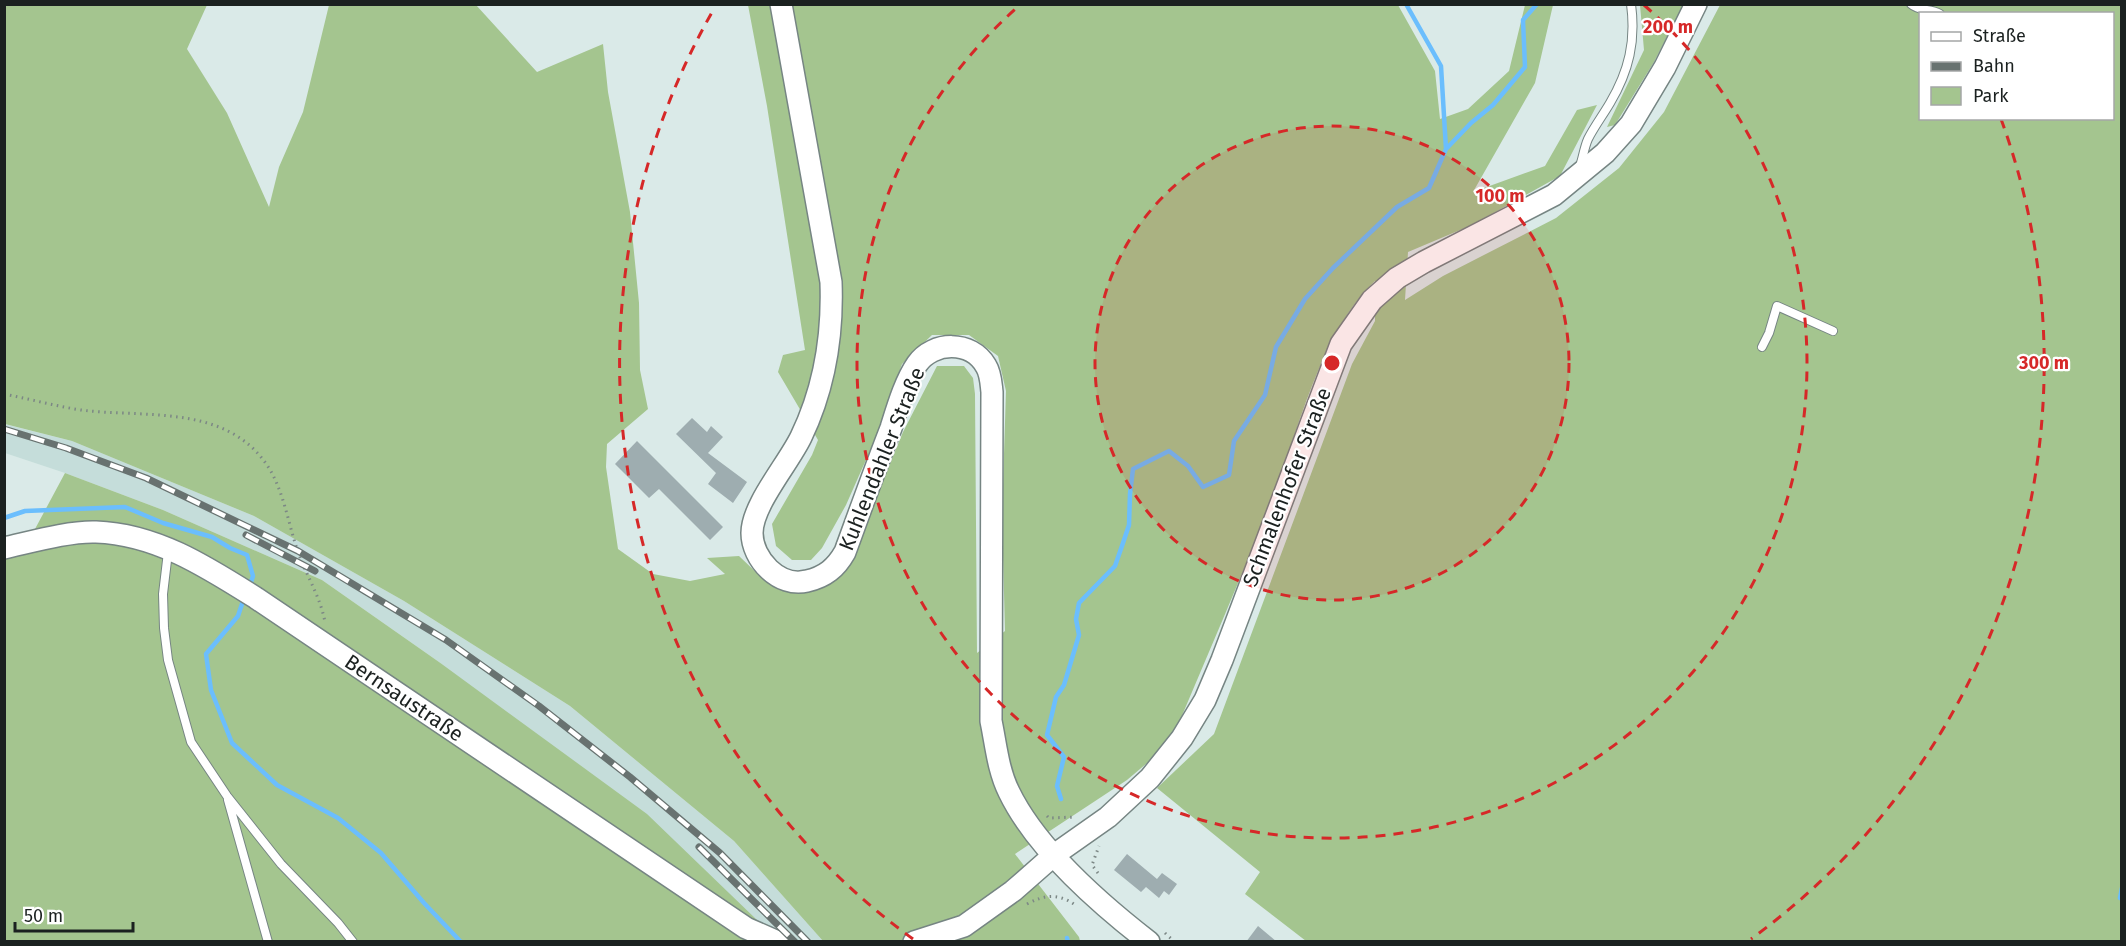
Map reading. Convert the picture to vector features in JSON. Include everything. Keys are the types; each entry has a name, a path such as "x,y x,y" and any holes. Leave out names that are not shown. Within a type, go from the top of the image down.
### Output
{"main road":[{"name":"Kuhlendahler Straße","path":"781,4 829,272 832,312 825,371 819,391 801,437 763,500 755,518 752,533 755,550 762,564 779,577 791,581 804,582 829,572 838,565 845,552 902,397 917,364 929,353 947,346 959,346 978,356 986,366 991,379 992,392 991,721 999,765 1008,790 1020,812 1053,855 1116,916 1149,942"},
{"name":"Schmalenhofer Straße","path":"1053,855 1108,817 1150,778 1182,738 1205,700 1341,344 1372,300 1406,273 1554,195 1605,153 1631,124 1665,67 1696,4"},
{"name":"Bernsaustraße","path":"4,548 48,538 94,532 128,537 169,549 204,565 746,928 778,942"},
{"path":"914,942 964,926 1013,891 1053,855"}],"lane":[{"path":"1577,176 1588,139 1626,71 1633,41 1634,25 1631,4"},
{"path":"1911,4 1922,11 1937,12"},
{"path":"1762,347 1777,306 1833,331"},
{"path":"169,549 163,594 164,628 168,660 191,742 227,796 281,864 338,922 353,942"},
{"path":"227,796 268,942"}],"path":[{"path":"4,394 81,410 185,418 224,429 247,443 264,460 274,478 298,551 322,605"},
{"path":"1021,907 1039,898 1054,895 1082,909 1106,885 1092,866 1100,843"}],"shaded area":[{"path":"4,424 72,441 254,516 404,601 570,706 734,841 823,941 763,941 439,662 322,580 163,510 5,453"}],"green space":[{"path":"4,5 207,5 187,49 227,113 269,207 279,167 303,112 329,5 476,5 537,72 603,44 608,92 630,212 639,303 640,370 648,409 607,444 606,467 618,549 653,574 690,581 725,574 707,558 739,556 762,578 778,586 853,553 903,432 937,366 964,366 973,378 975,394 977,653 1005,631 1002,517 1006,391 998,356 969,335 932,335 902,364 877,435 846,505 822,548 811,560 792,560 776,546 772,524 812,455 818,440 778,372 783,355 805,350 767,106 748,5 1398,5 1435,71 1440,119 1468,109 1509,71 1525,5 1553,5 1535,83 1473,192 1545,166 1577,110 1597,105 1560,176 1472,225 1408,252 1405,300 1443,276 1556,218 1619,168 1664,112 1720,5 2121,5 2121,941 1306,941 1245,894 1260,872 1157,788 1214,734 1352,364 1375,321 1375,281 1357,301 1327,351 1304,407 1276,489 1178,725 1153,758 1127,780 1015,854 1080,941 823,941 734,841 570,706 404,601 254,516 72,441 5,424"},
{"path":"1640,5 1683,5 1654,62 1615,125 1607,127 1644,50"},
{"path":"65,473 163,510 322,580 439,662 647,814 757,920 763,941 5,941 4,557 35,529"}],"building":[{"path":"692,418 707,432 711,426 723,437 708,453 747,482 733,503 708,484 716,473 676,434"},
{"path":"637,441 723,527 710,540 659,489 649,498 615,464"},
{"path":"1127,854 1157,879 1162,873 1177,884 1169,895 1164,891 1159,898 1146,887 1141,892 1114,870"},
{"path":"1258,926 1277,942 1246,942"}],"waterway":[{"path":"1406,4 1441,66 1446,149"},
{"path":"1061,799 1057,786 1064,757 1047,735 1056,697 1064,685 1079,635 1076,619 1079,603 1115,566 1129,525 1133,469 1169,451 1188,466 1203,487 1229,475 1234,441 1265,395 1276,347 1305,299 1333,268 1397,207 1429,188 1446,149 1471,123 1493,105 1525,67 1523,20 1537,4"},
{"path":"4,518 25,511 125,507 163,523 212,537 247,555 253,576 249,588"},
{"path":"244,598 238,616 206,654 211,690 232,743 277,785 338,818 381,853 461,942"},
{"path":"2120,898 2122,888"},
{"path":"1067,938 1068,942"}],"railway":[{"path":"4,429 66,448 146,478 298,551 446,640 539,706 630,777 720,853 808,942"},
{"path":"246,535 315,571"},
{"path":"699,847 795,942"}]}
